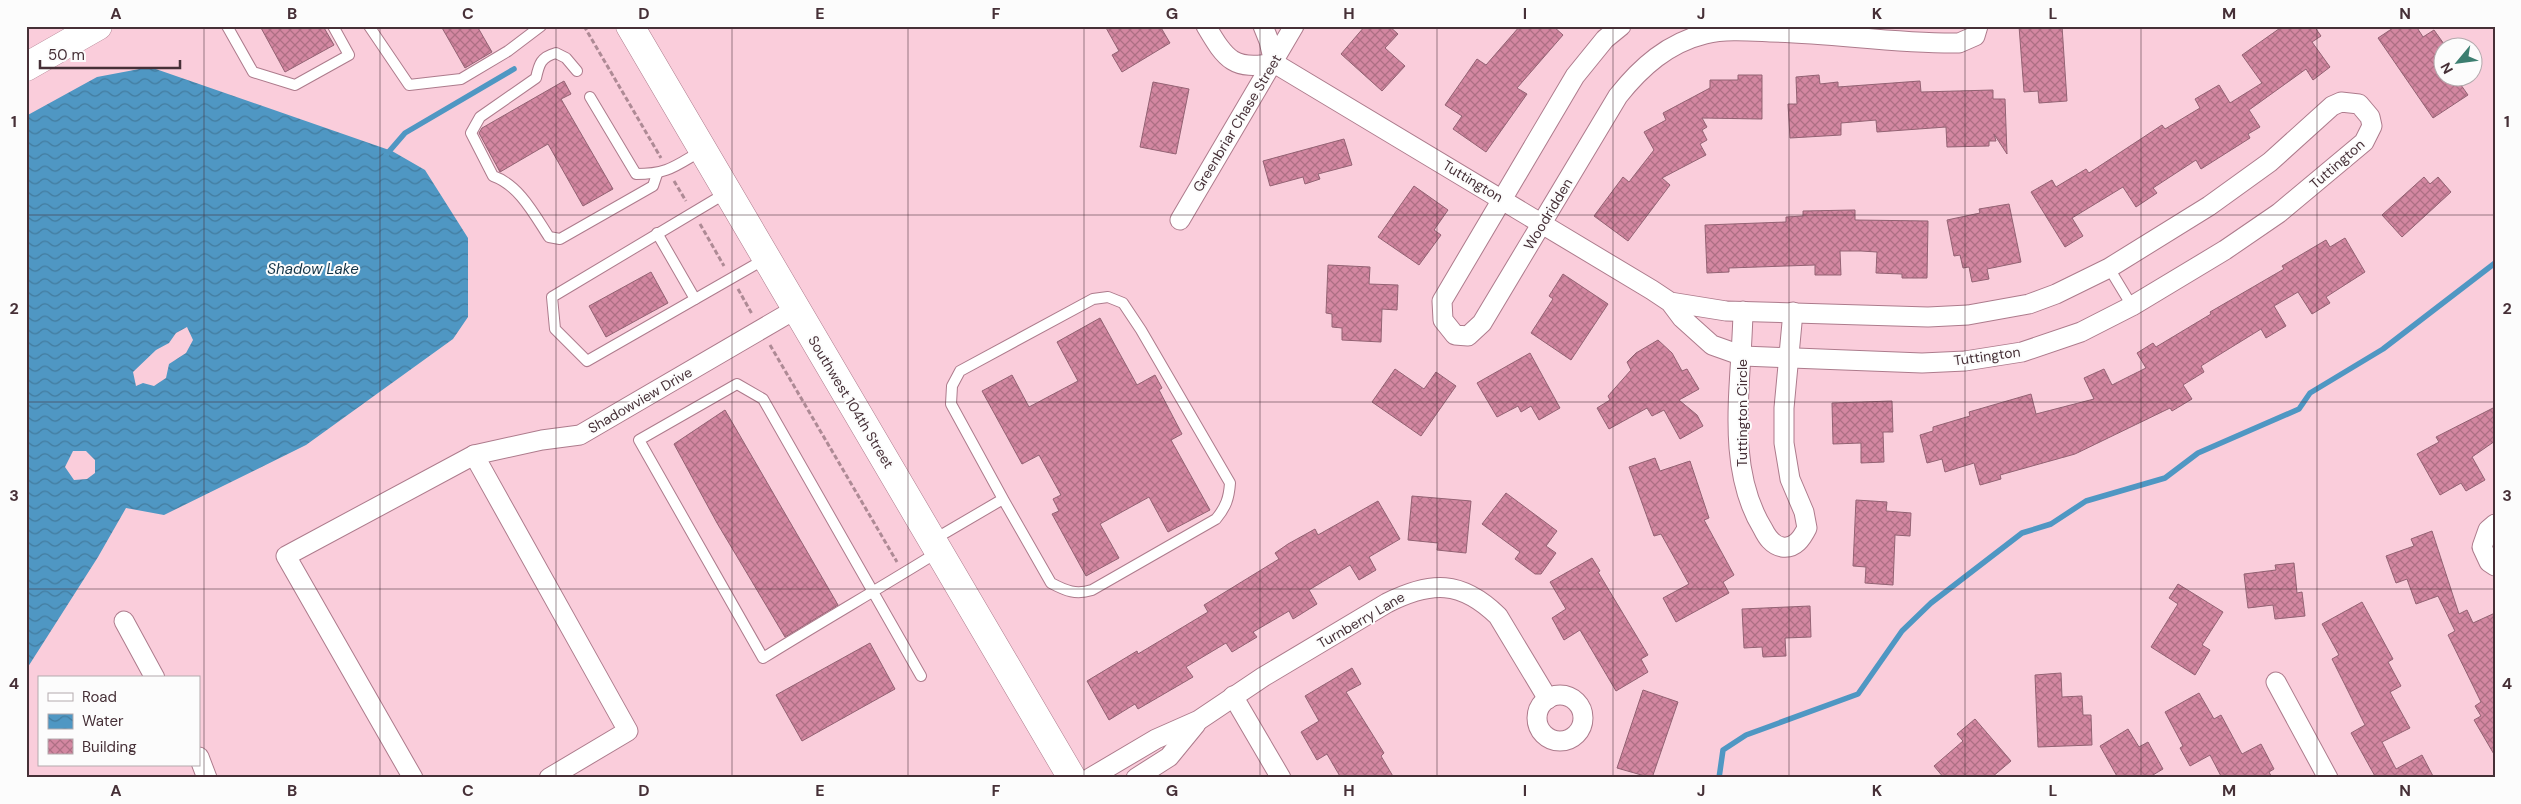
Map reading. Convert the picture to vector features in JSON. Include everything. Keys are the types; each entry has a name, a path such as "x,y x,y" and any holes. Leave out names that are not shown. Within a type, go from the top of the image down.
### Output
{"main road":[{"name":"Southwest 104th Street","path":"630,26 1072,778"},
{"path":"26,67 85,29"}],"street":[{"path":"1206,26 1222,50 1237,64 1253,67 1274,63 1270,41 1263,26"},
{"name":"Greenbriar Chase Street","path":"1180,220 1274,63 1294,26"},
{"name":"Woodridden","path":"1622,26 1605,39 1584,63 1442,301 1442,320 1454,335 1468,336 1482,323 1618,96 1643,67 1671,49 1707,33 1772,29 1959,43 1974,36 1978,26"},
{"name":"Tuttington","path":"1274,63 1502,198 1670,302 1682,318 1712,345 1743,356 1922,363 1992,358 2059,340 2081,332 2132,306 2225,250 2279,213 2364,142 2372,126 2370,117 2365,109 2351,102 2341,102 2332,106 2295,142 2255,173 2201,211 2110,268 2056,294 2003,310 1928,317 1726,311 1670,302"},
{"name":"Shadowview Drive","path":"413,778 286,556 474,455 542,440 580,435 796,309"},
{"name":"Tuttington Circle","path":"1743,311 1740,408 1742,474 1759,523 1774,544 1783,547 1792,546 1798,542 1807,528 1804,512 1790,479 1784,443 1792,312"},
{"path":"474,455 628,730 549,778"},
{"path":"2495,524 2488,530 2482,547 2490,562 2495,566"},
{"name":"Turnberry Lane","path":"1090,778 1156,739 1199,720 1233,696 1387,603 1408,593 1434,587 1461,590 1488,606 1498,616 1548,699"},
{"path":"124,620 154,676"},
{"path":"2276,682 2328,778"},
{"path":"1233,696 1281,778"},
{"name":"Turnberry Lane","path":"1136,778 1169,757 1199,720"},
{"path":"200,760 207,778"}],"lane":[{"path":"228,26 254,72 295,86 349,55 333,26"},
{"path":"369,26 409,85 461,79 508,51 540,27"},
{"path":"577,71 561,55 556,53 546,55 539,64 536,78 480,117 470,133 493,176 503,180 525,200 549,237 560,239 653,186 657,174"},
{"path":"590,97 636,174 657,174 668,170 702,150"},
{"path":"727,192 552,297 555,329 587,361 766,258"},
{"path":"656,234 695,299"},
{"path":"2110,268 2132,306"},
{"path":"1108,297 1123,303 1141,330 1230,483 1229,498 1224,508 1216,519 1092,590 1079,594 1065,591 1051,583 1003,499 951,404 952,386 960,371 1093,299 1108,297"},
{"path":"921,676 872,592 763,399 737,384 639,440 763,658 872,592 904,573 935,546 1003,499"}],"path":[{"path":"769,343 904,573"}],"water":[{"name":"Shadow Lake","path":"150,67 392,151 425,170 468,238 468,317 453,339 306,445 164,515 126,508 98,557 26,670 26,116 97,77","holes":["187,327 193,340 186,353 169,364 166,378 154,386 143,383 136,386 133,372 156,350 169,343 176,333","73,451 86,451 95,460 95,473 87,479 74,480 65,467"]}],"building":[{"path":"260,26 323,26 334,45 285,72"},
{"path":"441,26 477,26 492,52 465,68"},
{"path":"1105,26 1160,26 1170,43 1122,72 1112,55 1119,51"},
{"path":"1365,26 1389,26 1398,34 1385,48 1405,66 1382,91 1341,54"},
{"path":"1520,26 1553,26 1563,35 1517,88 1527,94 1486,152 1453,129 1462,116 1445,105 1477,59 1486,65"},
{"path":"2019,26 2062,26 2067,101 2039,103 2038,91 2024,92"},
{"path":"2283,26 2314,26 2321,36 2312,42 2330,67 2313,80 2306,69 2249,110 2260,127 2248,134 2250,138 2201,169 2196,160 2153,188 2157,193 2136,207 2123,187 2072,218 2083,236 2065,247 2031,192 2052,180 2056,187 2086,169 2089,173 2162,125 2165,129 2200,108 2195,99 2219,85 2230,103 2262,83 2242,55"},
{"path":"2396,26 2416,26 2423,37 2434,30 2440,38 2434,38 2434,88 2463,88 2468,95 2433,118 2378,38"},
{"path":"1738,75 1762,75 1762,119 1702,118 1707,127 1702,130 1707,140 1700,144 1706,155 1662,178 1670,185 1628,241 1594,216 1623,177 1629,182 1654,150 1644,132 1666,120 1663,113 1710,88 1710,80 1738,80"},
{"path":"1819,75 1820,84 1838,82 1838,87 1920,81 1921,92 1993,90 1993,99 2005,99 2007,154 1994,134 1996,141 1989,141 1989,146 1947,147 1946,127 1877,132 1876,120 1841,123 1841,135 1790,138 1788,104 1797,104 1796,77"},
{"path":"564,81 571,94 561,99 613,189 583,206 548,144 500,172 479,133 482,128"},
{"path":"1153,82 1189,89 1176,154 1140,147"},
{"path":"1344,139 1352,165 1318,174 1320,179 1305,184 1303,177 1270,186 1263,161"},
{"path":"2424,177 2430,184 2438,177 2451,192 2402,237 2382,215"},
{"path":"1414,186 1448,210 1434,230 1441,235 1419,265 1378,237"},
{"path":"2009,204 2021,262 1987,269 1989,279 1972,282 1969,267 1963,268 1960,255 1954,256 1947,220 1980,213 1979,209"},
{"path":"1855,210 1855,220 1928,221 1927,278 1902,278 1902,274 1876,273 1877,252 1861,251 1840,251 1841,275 1815,275 1815,265 1729,268 1729,272 1707,273 1705,225 1786,222 1786,217 1803,216 1803,211"},
{"path":"2345,238 2365,272 2326,297 2330,303 2312,314 2298,292 2274,306 2286,326 2266,338 2261,329 2201,366 2204,372 2183,385 2192,399 2172,411 2170,408 2075,454 2000,475 2001,479 1980,485 1974,463 1945,472 1942,459 1927,463 1920,435 1933,431 1933,427 1970,416 1969,412 2031,394 2036,414 2094,399 2084,378 2104,369 2112,385 2146,368 2137,353 2153,343 2156,347 2211,314 2210,312 2284,269 2282,266 2326,240 2330,247"},
{"path":"1328,265 1370,267 1369,284 1398,285 1397,310 1382,309 1381,342 1342,340 1342,328 1332,327 1332,314 1326,313"},
{"path":"651,272 668,303 606,337 589,306"},
{"path":"1563,274 1608,304 1571,360 1531,333 1553,299 1549,296"},
{"path":"1100,318 1137,385 1155,375 1162,388 1159,390 1182,434 1171,440 1210,510 1168,532 1149,497 1100,524 1119,558 1086,576 1052,514 1059,511 1053,499 1061,495 1039,455 1022,464 982,391 1012,375 1029,407 1078,381 1057,342"},
{"path":"1658,340 1672,353 1682,371 1687,369 1699,389 1679,400 1697,415 1703,426 1680,439 1664,410 1652,416 1647,408 1609,429 1597,408 1610,400 1608,396 1631,370 1627,362 1636,353"},
{"path":"1530,353 1560,408 1539,420 1531,406 1521,412 1518,406 1497,417 1477,383"},
{"path":"1395,369 1424,389 1436,372 1456,386 1421,436 1372,402"},
{"path":"1892,401 1893,432 1883,432 1884,462 1861,463 1861,443 1833,444 1832,403"},
{"path":"2495,407 2495,441 2472,457 2485,480 2466,491 2461,483 2440,495 2417,454 2439,442 2436,437"},
{"path":"725,410 838,605 785,637 717,523 674,444"},
{"path":"1655,458 1660,471 1690,461 1709,518 1704,520 1734,575 1723,582 1729,593 1676,622 1663,598 1689,584 1661,534 1654,536 1629,467"},
{"path":"1506,493 1557,531 1546,546 1556,553 1541,574 1535,574 1515,559 1520,552 1482,524"},
{"path":"1412,496 1471,501 1466,553 1437,550 1438,543 1408,540"},
{"path":"1856,500 1887,502 1886,511 1911,513 1910,536 1895,535 1893,585 1865,583 1866,567 1853,566"},
{"path":"1378,501 1400,539 1369,557 1376,570 1359,580 1350,565 1309,590 1317,604 1293,619 1289,611 1253,632 1257,637 1232,652 1226,643 1186,667 1193,677 1138,709 1135,704 1109,720 1087,681 1137,651 1138,654 1208,612 1204,605 1279,559 1275,553 1288,544 1315,529 1318,535"},
{"path":"2432,531 2459,614 2467,610 2473,623 2495,613 2495,756 2474,720 2481,716 2475,706 2481,702 2448,635 2455,631 2438,596 2416,604 2407,579 2396,583 2386,556 2414,546 2411,539"},
{"path":"1592,558 1600,571 1598,572 1648,655 1641,659 1648,672 1616,691 1580,630 1564,640 1552,618 1566,609 1550,582"},
{"path":"2294,563 2297,593 2302,592 2305,616 2275,619 2273,605 2248,608 2244,574 2276,570 2275,565"},
{"path":"2178,584 2223,612 2202,645 2210,650 2195,675 2151,647 2178,604 2169,598"},
{"path":"2362,602 2393,659 2388,662 2401,686 2390,692 2410,728 2382,742 2396,769 2422,755 2434,778 2376,778 2351,733 2365,725 2332,659 2339,655 2322,624"},
{"path":"1810,606 1811,637 1785,638 1786,656 1763,657 1762,647 1744,648 1742,609"},
{"path":"870,643 895,689 802,741 776,695"},
{"path":"1352,668 1361,684 1346,692 1384,753 1381,756 1394,778 1341,778 1327,754 1317,760 1301,732 1319,721 1305,696"},
{"path":"2061,673 2062,697 2082,696 2083,715 2091,715 2092,745 2038,747 2035,675"},
{"path":"1643,690 1678,702 1652,778 1617,768"},
{"path":"2199,693 2214,719 2221,715 2242,754 2261,744 2274,769 2269,772 2272,778 2222,778 2210,755 2190,766 2180,748 2183,746 2165,712"},
{"path":"1975,719 2011,761 1991,778 1944,778 1934,766 1963,741 1957,734"},
{"path":"2128,729 2139,747 2148,742 2163,769 2148,778 2118,778 2100,746"}],"waterway":[{"path":"386,155 405,133 514,69"},
{"path":"1719,778 1723,750 1746,735 1858,694 1902,631 1931,603 2022,533 2051,524 2086,501 2165,478 2198,453 2299,409 2310,393 2383,349 2495,263"}]}
